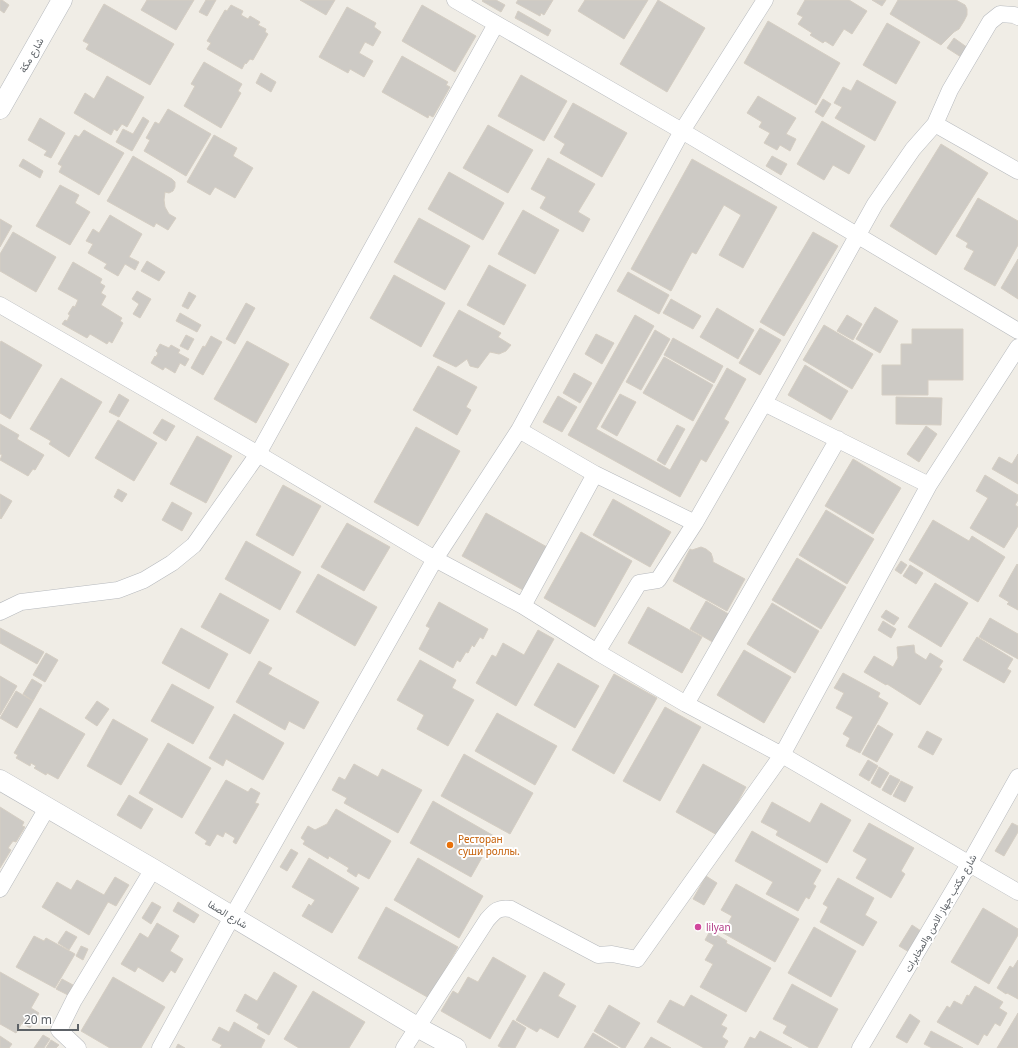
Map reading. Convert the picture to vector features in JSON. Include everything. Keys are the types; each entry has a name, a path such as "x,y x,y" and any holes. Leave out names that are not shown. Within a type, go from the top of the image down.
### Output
{"street":[{"name":"شارع مكة","path":"0,109 62,0"},
{"path":"455,0 682,130 1018,331"},
{"path":"160,1048 232,917 435,559 519,430 682,130 765,0"},
{"path":"598,652 639,584 658,580 695,523 764,403 857,234 875,204 913,149 935,124 950,90 990,22 1000,14 1014,15 1018,17"},
{"path":"0,612 21,602 118,590 144,580 172,563 194,545 258,454 496,24"},
{"path":"935,124 1018,171"},
{"path":"0,305 258,454 435,559 523,606 686,704 782,755 1018,892"},
{"path":"404,1048 487,920 496,910 503,908 511,909 598,955 612,954 637,960 782,755 929,484 1018,347"},
{"path":"764,403 929,484"},
{"path":"519,430 595,474 695,523"},
{"path":"686,704 838,439"},
{"path":"523,606 595,474"},
{"name":"شارع مكتب جهاز الامن والمخابرات","path":"860,1048 969,864 1018,777"},
{"name":"شارع الصفا","path":"0,780 153,869 417,1027 456,1048"},
{"path":"0,889 47,808"},
{"path":"78,1048 59,1030 74,1000 153,869"}],"building":[{"path":"0,0 9,5 4,13 0,10"},
{"path":"147,0 194,0 176,30 141,10"},
{"path":"206,0 216,0 207,16 199,12"},
{"path":"300,0 335,0 326,15"},
{"path":"496,0 505,5 501,12 482,1"},
{"path":"518,0 553,0 544,15 541,13 540,16 516,3"},
{"path":"585,0 648,0 624,39 578,11"},
{"path":"658,0 705,28 667,92 620,64"},
{"path":"805,0 849,0 867,11 852,34 844,29 833,46 825,41 823,43 810,35 812,33 798,24 803,17 797,14"},
{"path":"872,0 886,0 882,6"},
{"path":"898,0 956,0 965,5 967,15 959,29 941,45 890,14"},
{"path":"104,4 174,44 150,85 86,49 89,44 83,41"},
{"path":"231,5 243,11 241,15 248,19 250,16 260,22 258,25 266,29 265,32 268,34 253,60 250,59 246,64 245,63 242,69 207,49 211,43 207,41 225,10 227,11"},
{"path":"422,5 476,36 455,72 402,41"},
{"path":"347,7 376,23 374,27 381,32 373,46 365,42 359,53 373,61 364,77 350,69 348,73 319,57"},
{"path":"518,11 551,30 548,36 515,18"},
{"path":"768,21 840,63 816,105 744,63"},
{"path":"887,23 920,42 896,84 863,65"},
{"path":"954,38 968,48 961,57 947,48"},
{"path":"402,56 448,82 446,85 450,87 433,117 429,115 428,118 382,92"},
{"path":"204,62 242,84 238,91 241,93 221,128 184,106 195,86 191,84"},
{"path":"261,73 276,82 271,92 256,83"},
{"path":"521,75 567,101 544,141 498,116"},
{"path":"107,76 144,97 127,127 122,124 117,131 114,129 111,135 74,113 85,93 94,99"},
{"path":"857,80 896,102 875,141 835,118 842,107 834,103 843,87 851,91"},
{"path":"758,96 796,118 786,134 796,139 790,151 780,145 777,150 764,143 770,133 759,127 762,122 747,113"},
{"path":"823,99 831,104 823,117 815,112"},
{"path":"573,103 627,133 602,177 560,153 565,144 554,137"},
{"path":"168,109 211,134 186,176 144,151 150,140 146,138 155,122 159,124"},
{"path":"143,117 149,121 132,151 116,142 123,129 133,134"},
{"path":"40,118 65,133 51,158 44,155 47,151 28,140"},
{"path":"822,121 865,146 849,174 833,165 824,180 797,164"},
{"path":"488,125 533,150 508,193 463,168"},
{"path":"84,130 124,153 99,195 59,172 62,166 58,164 75,135 79,137"},
{"path":"214,135 237,148 233,156 253,168 235,198 215,187 210,195 187,182"},
{"path":"941,144 988,173 936,255 890,226"},
{"path":"133,156 175,182 173,191 169,193 165,192 165,207 169,214 176,218 168,230 156,223 154,227 107,201"},
{"path":"772,156 787,164 781,175 766,166"},
{"path":"548,158 595,184 578,212 590,219 583,232 540,208 546,197 531,189"},
{"path":"23,159 43,171 40,178 19,166"},
{"path":"692,159 777,207 743,268 719,255 741,215 724,205 696,254 692,252 671,291 631,269"},
{"path":"449,172 504,203 483,240 428,209"},
{"path":"60,185 79,195 75,203 90,212 70,245 36,226"},
{"path":"978,198 1018,221 1018,245 995,286 964,269 974,251 966,247 968,243 956,236"},
{"path":"523,210 559,230 535,274 498,254"},
{"path":"110,215 142,234 129,257 139,262 135,270 125,264 118,276 104,268 107,264 88,253 93,244 86,241 93,229 99,233"},
{"path":"419,218 470,246 445,290 394,262"},
{"path":"0,219 12,226 0,247"},
{"path":"13,232 56,257 36,292 0,271 0,254"},
{"path":"813,232 838,246 784,336 760,322"},
{"path":"1018,259 1018,299 1001,288"},
{"path":"147,261 165,272 159,281 141,271"},
{"path":"73,262 102,279 100,283 105,286 101,293 106,296 101,305 122,318 120,321 123,323 112,343 109,341 107,344 90,334 87,338 62,324 65,320 67,321 70,315 68,314 73,306 75,307 78,300 58,289"},
{"path":"489,265 526,285 504,325 467,305"},
{"path":"628,272 669,295 659,314 617,291"},
{"path":"394,275 445,303 421,347 370,318"},
{"path":"137,291 151,299 140,318 133,314 139,304 132,299"},
{"path":"189,292 196,296 188,309 182,306"},
{"path":"671,299 701,316 693,329 663,313"},
{"path":"246,303 255,308 235,344 226,339"},
{"path":"875,307 898,321 880,353 856,339"},
{"path":"717,308 754,330 738,359 700,337"},
{"path":"459,310 501,333 498,337 511,345 506,351 499,354 490,352 478,368 470,366 467,359 456,367 433,356"},
{"path":"180,313 201,325 197,332 176,321"},
{"path":"635,315 654,326 596,429 670,470 727,368 746,379 724,419 729,422 706,462 701,459 680,497 568,435"},
{"path":"847,315 862,324 853,340 837,331"},
{"path":"824,325 873,354 852,389 803,360"},
{"path":"760,328 781,340 760,375 739,363"},
{"path":"912,329 963,329 963,380 928,380 928,395 882,395 882,365 901,365 901,344 912,344"},
{"path":"655,330 670,339 641,390 626,382"},
{"path":"596,334 614,343 602,364 585,354"},
{"path":"186,335 194,339 188,350 180,346"},
{"path":"211,336 222,342 203,375 191,368 203,346 205,347"},
{"path":"673,338 723,366 714,383 664,355"},
{"path":"1,341 42,365 10,419 0,413"},
{"path":"247,341 289,364 256,423 214,399"},
{"path":"160,344 169,348 171,345 180,350 178,353 189,359 185,366 180,363 175,373 165,367 163,370 151,363 158,353 156,351"},
{"path":"664,357 713,385 693,421 643,393"},
{"path":"805,365 848,391 831,420 788,395"},
{"path":"438,366 477,387 466,407 471,410 457,435 413,410"},
{"path":"574,373 592,383 580,403 563,393"},
{"path":"61,378 102,402 69,457 49,444 51,441 30,429"},
{"path":"119,394 129,400 119,417 109,412"},
{"path":"620,394 636,402 617,436 601,427"},
{"path":"558,396 577,407 562,432 543,422"},
{"path":"896,397 942,398 941,425 896,424"},
{"path":"162,419 175,426 166,441 153,433"},
{"path":"118,420 157,443 134,481 95,458"},
{"path":"0,424 19,435 17,439 44,455 35,470 33,469 28,476 0,460 2,455 0,454"},
{"path":"677,425 685,429 665,465 657,460"},
{"path":"926,426 937,434 919,462 907,454"},
{"path":"416,427 460,451 418,526 374,502"},
{"path":"197,436 232,456 206,503 170,484"},
{"path":"1018,454 1018,484 992,469 999,457 1012,464"},
{"path":"853,459 901,488 873,534 825,506"},
{"path":"985,475 1018,495 1018,500 1015,505 1018,507 1018,526 1004,548 970,528 988,498 976,491"},
{"path":"283,485 321,506 293,556 256,535"},
{"path":"118,489 127,494 122,502 114,497"},
{"path":"0,494 12,501 1,519 0,518"},
{"path":"613,499 671,532 650,567 593,535"},
{"path":"172,502 192,513 182,531 162,520"},
{"path":"826,510 874,539 847,584 799,555"},
{"path":"486,513 547,547 523,590 462,556"},
{"path":"933,520 969,541 972,536 1005,557 978,602 909,560"},
{"path":"347,523 390,547 364,591 321,567"},
{"path":"581,532 632,561 595,627 544,598"},
{"path":"246,541 301,572 280,610 225,579"},
{"path":"701,547 711,553 713,562 745,579 727,611 673,581 690,549 692,550"},
{"path":"797,558 846,587 821,629 772,600"},
{"path":"901,561 907,565 901,574 895,570"},
{"path":"1017,564 1018,610 1007,604 1009,602 999,596"},
{"path":"910,565 923,573 916,584 903,576"},
{"path":"318,574 377,607 355,646 296,612"},
{"path":"935,583 968,603 941,647 908,627"},
{"path":"220,593 269,620 250,654 201,627"},
{"path":"706,601 732,616 716,644 690,629"},
{"path":"439,602 488,629 483,639 480,637 474,647 472,645 468,653 466,652 460,662 457,660 453,668 419,649 430,628 426,626"},
{"path":"772,603 819,631 795,673 747,644"},
{"path":"648,607 702,637 682,673 628,643"},
{"path":"886,610 899,618 894,625 881,617"},
{"path":"990,618 1018,634 1018,659 979,637"},
{"path":"883,621 896,629 891,638 878,630"},
{"path":"0,628 44,652 37,664 0,643"},
{"path":"181,628 228,654 209,689 162,663"},
{"path":"538,630 554,639 516,706 476,683 492,655 496,657 503,643 524,655"},
{"path":"977,637 1013,659 1007,669 1011,671 1004,683 963,660"},
{"path":"914,645 915,653 926,660 930,653 943,661 939,667 942,669 920,705 887,684 886,685 864,672 874,656 893,667 898,658 897,647"},
{"path":"744,650 791,677 764,723 717,695"},
{"path":"46,653 58,660 45,682 33,675"},
{"path":"420,660 456,680 452,688 474,700 448,746 417,729 424,715 397,700"},
{"path":"259,661 272,668 268,674 319,702 304,729 289,721 285,730 236,702"},
{"path":"558,663 599,686 575,728 534,705"},
{"path":"843,673 880,693 878,697 888,703 860,753 846,746 850,738 843,734 853,717 836,708 844,693 834,688"},
{"path":"614,674 657,698 614,774 572,750"},
{"path":"0,676 17,686 0,715"},
{"path":"32,679 42,685 33,701 23,694"},
{"path":"172,684 214,707 193,744 151,721"},
{"path":"16,691 33,701 17,728 0,718"},
{"path":"97,701 109,709 97,726 85,718"},
{"path":"665,707 701,727 660,801 623,781"},
{"path":"40,708 85,734 58,779 47,773 46,775 34,768 36,766 31,763 30,766 16,758 18,755 14,753"},
{"path":"497,713 557,746 535,785 475,751"},
{"path":"234,714 284,743 263,780 226,759 223,766 209,758"},
{"path":"113,719 148,739 121,785 87,766"},
{"path":"878,725 893,734 877,762 862,754"},
{"path":"927,731 942,739 933,755 918,747"},
{"path":"168,743 211,768 182,818 139,793"},
{"path":"464,754 533,793 510,834 441,796"},
{"path":"868,760 878,766 869,781 859,775"},
{"path":"354,764 378,777 382,769 422,790 398,833 344,803 347,798 332,790 339,777 345,780"},
{"path":"703,764 746,787 719,836 676,812"},
{"path":"879,767 889,773 880,788 871,783"},
{"path":"890,775 900,780 891,795 882,790"},
{"path":"226,780 248,792 251,788 260,793 255,803 259,804 236,844 233,842 235,838 225,832 223,837 217,834 210,846 205,844 207,841 195,833"},
{"path":"901,781 913,787 905,802 893,796"},
{"path":"129,795 153,809 141,829 117,815"},
{"path":"433,801 494,836 471,877 410,843"},
{"path":"772,802 810,823 821,803 851,820 827,863 776,835 778,831 761,822"},
{"path":"0,807 24,822 22,826 25,827 16,842 13,841 8,848 11,850 0,868"},
{"path":"336,809 391,841 369,879 358,873 356,877 347,871 349,868 329,856 328,859 303,844 305,841 301,838 308,826 315,830 327,824"},
{"path":"869,823 914,848 901,871 905,874 891,898 856,878 867,859 853,851"},
{"path":"1012,823 1018,826 1018,832 1004,856 995,851"},
{"path":"752,831 821,870 813,884 816,886 809,899 806,897 798,911 766,894 773,882 735,861"},
{"path":"291,849 298,853 287,871 280,867"},
{"path":"309,858 359,888 332,933 302,916 309,904 311,906 315,900 292,887"},
{"path":"418,858 483,896 459,938 394,900"},
{"path":"706,876 717,883 704,905 693,899"},
{"path":"115,877 129,885 116,906 108,902 89,935 42,907 57,882 71,890 77,880 104,895"},
{"path":"838,878 874,898 865,915 877,922 863,946 820,922 828,907 823,904"},
{"path":"736,884 799,919 775,962 723,933 732,916 721,910"},
{"path":"152,902 161,907 151,924 142,918"},
{"path":"178,902 199,915 194,923 173,911"},
{"path":"386,907 458,947 429,998 358,958"},
{"path":"983,908 1018,929 1018,935 989,984 951,962"},
{"path":"157,923 179,936 170,951 183,959 175,973 171,970 163,982 138,967 135,972 121,964 140,933 148,938"},
{"path":"912,925 921,931 909,952 899,946"},
{"path":"814,927 856,951 831,997 788,973"},
{"path":"66,931 77,937 69,950 58,943"},
{"path":"710,931 727,941 726,943 771,968 746,1012 700,987 713,964 705,960 714,945 705,940"},
{"path":"34,936 44,941 46,938 75,954 55,988 16,967"},
{"path":"81,946 88,949 83,960 76,956"},
{"path":"493,957 526,976 490,1039 441,1011 453,991 458,994 468,977 478,982"},
{"path":"1018,960 1018,999 997,988 1010,966 1013,968"},
{"path":"0,972 39,994 31,1008 39,1013 30,1028 22,1023 16,1033 0,1024"},
{"path":"274,972 297,986 269,1035 257,1028 259,1024 236,1011 245,994 257,1001"},
{"path":"544,972 565,984 558,996 576,1006 558,1038 540,1028 537,1032 516,1020"},
{"path":"113,977 165,1007 141,1048 110,1048 81,1031"},
{"path":"62,979 73,985 68,995 56,989"},
{"path":"792,984 838,1009 817,1048 810,1048 783,1033 787,1026 773,1019"},
{"path":"975,986 1003,1002 999,1008 1007,1013 1000,1026 995,1023 987,1036 984,1034 978,1045 937,1022 947,1006 950,1008 954,1001 962,1005 967,995 969,996"},
{"path":"313,991 365,1022 349,1048 299,1048 284,1039"},
{"path":"691,995 727,1015 721,1025 727,1028 722,1037 728,1041 724,1048 704,1048 657,1022 670,1000 684,1007"},
{"path":"609,1005 640,1023 625,1048 622,1048 594,1031"},
{"path":"1018,1013 1018,1048 997,1048"},
{"path":"910,1014 920,1021 907,1043 896,1037"},
{"path":"513,1020 526,1028 515,1048 502,1048 498,1046"},
{"path":"234,1022 265,1040 261,1048 220,1048 222,1045 212,1040 219,1027 229,1032"},
{"path":"760,1031 792,1048 744,1048 750,1037 755,1039"},
{"path":"931,1031 963,1048 932,1048 924,1044"},
{"path":"593,1033 618,1048 584,1048"},
{"path":"43,1035 50,1039 44,1048 34,1048"},
{"path":"0,1036 12,1044 9,1048 0,1048"},
{"path":"651,1037 671,1048 644,1048"},
{"path":"51,1040 59,1045 56,1048 46,1048"},
{"path":"178,1044 185,1048 176,1048"}],"place":[{"name":"Ресторан суши роллы.","path":"450,845"},
{"name":"lilyan","path":"698,927"}]}
